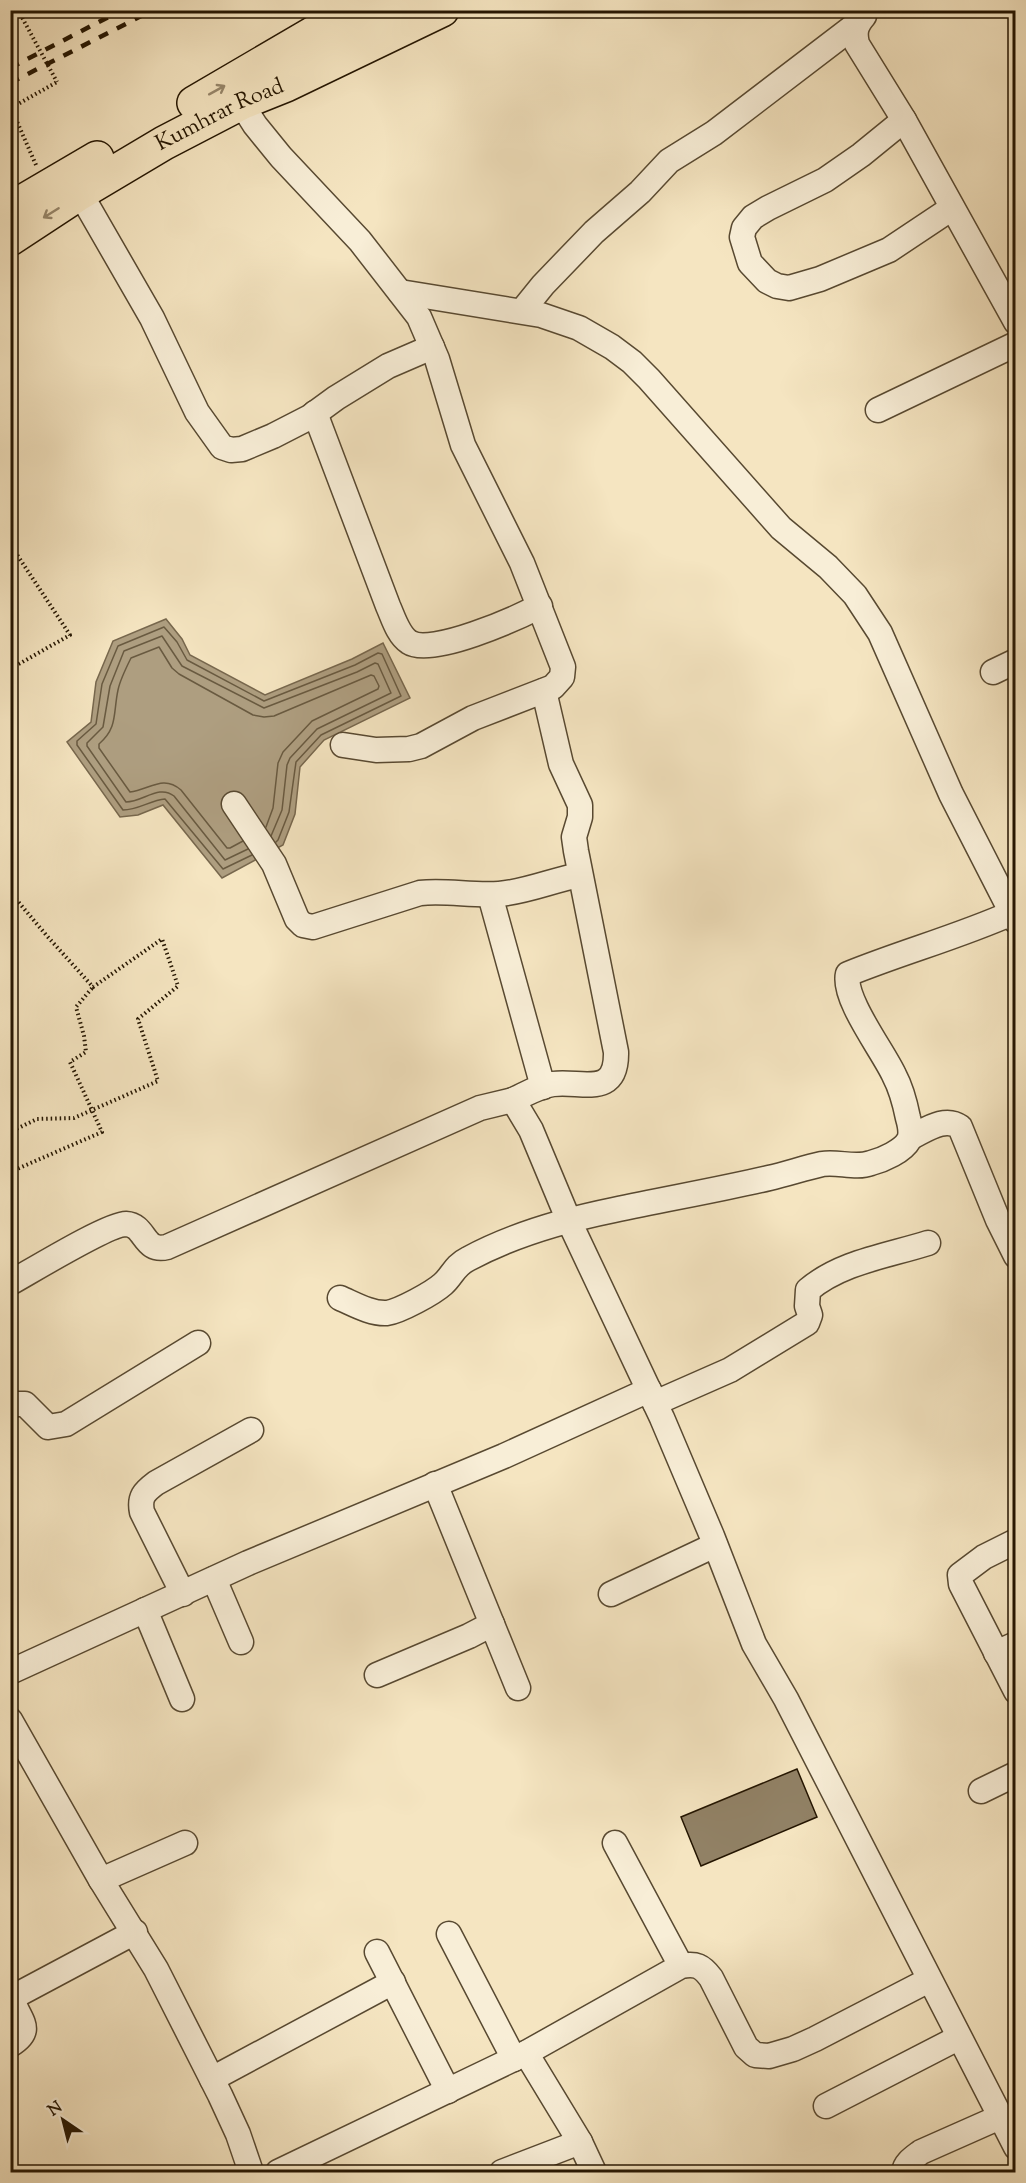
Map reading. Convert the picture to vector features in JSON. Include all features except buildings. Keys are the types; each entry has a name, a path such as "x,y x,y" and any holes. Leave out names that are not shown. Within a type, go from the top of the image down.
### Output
{"highway":[{"path":"283,70 353,10"},
{"name":"Kumhrar Road","path":"10,209 46,187 283,70 442,10"},
{"name":"Kumhrar Road","path":"10,238 164,143 241,103 283,70"}],"main road":[{"path":"283,70 397,10"}],"street":[{"path":"863,17 854,35 856,44 904,120 1016,322"},
{"path":"522,311 543,285 589,238 640,192 663,166 714,133 863,17"},
{"path":"241,103 255,125 281,157 360,241 419,317 432,347 463,445 522,563 563,668 562,677 553,687 473,718 422,747 376,750 343,745"},
{"path":"904,120 861,155 825,180 753,217 744,228 742,237 750,263 766,281 789,288 820,279 889,250 952,208"},
{"path":"80,193 152,318 197,412 222,447 231,450 242,449 273,436 315,414 336,398 388,366 432,347"},
{"path":"400,292 522,311 579,328 612,347 632,362 781,528 828,567 855,595 880,633 951,794 1014,917 884,959 848,974 846,982 848,991 901,1091 911,1137"},
{"path":"878,410 1016,344"},
{"path":"315,414 388,606 401,633 408,641 418,646 450,641 514,619 540,606"},
{"path":"993,672 1016,661"},
{"path":"10,1283 93,1237 125,1224 136,1227 152,1246 159,1249 167,1247 480,1108 513,1100 543,1087 564,1083 597,1084 609,1078 616,1066 616,1052 574,837 580,817 580,805 561,764 544,691"},
{"path":"234,804 273,864 297,919 303,925 313,927 420,892 490,895 514,892 580,875"},
{"path":"490,895 543,1087"},
{"path":"513,1100 531,1130 569,1221 652,1396 754,1644 786,1699 958,2038 1016,2147"},
{"path":"340,1298 376,1312 388,1313 437,1289 446,1282 458,1265 468,1258 524,1236 610,1210 767,1178 826,1163 854,1166 869,1164 883,1159 905,1145 911,1137 944,1122 954,1122 960,1127 998,1220 1016,1256"},
{"path":"10,1672 214,1579 435,1484 652,1396 730,1370 807,1323 810,1315 807,1306 808,1290 827,1276 845,1268 928,1243"},
{"path":"10,1407 15,1404 25,1404 48,1427 66,1424 198,1343"},
{"path":"183,1594 142,1512 140,1501 145,1492 156,1483 251,1430"},
{"path":"435,1484 518,1688"},
{"path":"1016,1541 984,1557 960,1575 961,1584 1006,1648 1016,1690"},
{"path":"612,1594 715,1545"},
{"path":"214,1579 241,1642"},
{"path":"145,1610 182,1699"},
{"path":"377,1675 492,1624"},
{"path":"11,1720 101,1880 156,1969 238,2134 251,2172"},
{"path":"981,1791 1016,1774"},
{"path":"101,1880 185,1843"},
{"path":"615,1844 681,1966"},
{"path":"10,2044 25,2033 13,2001 15,1996 135,1932"},
{"path":"448,1934 520,2056 580,2142 594,2172"},
{"path":"377,1952 448,2091"},
{"path":"278,2172 520,2056 681,1966 693,1964 703,1968 711,1978 746,2047 755,2055 769,2056 815,2039 929,1980"},
{"path":"212,2079 393,1982"},
{"path":"826,2106 958,2038"},
{"path":"904,2172 904,2167 921,2152 1000,2117"},
{"path":"502,2172 580,2142"}],"path":[{"path":"18,10 57,82 11,108 46,187"},
{"path":"10,543 70,635 10,669"},
{"path":"10,892 93,987"},
{"path":"10,1132 37,1119 74,1118 93,1110 158,1081 138,1019 178,986 162,939 93,987 76,1007 86,1052 70,1062 93,1110 102,1132 10,1172"}],"water":[{"path":"166,619 182,639 190,655 265,695 352,659 383,643 410,698 324,740 300,767 295,814 283,845 222,878 163,805 138,815 120,817 67,742 91,722 96,682 113,641"}],"railway":[{"path":"10,68 122,10"},
{"path":"10,83 153,10"}]}
